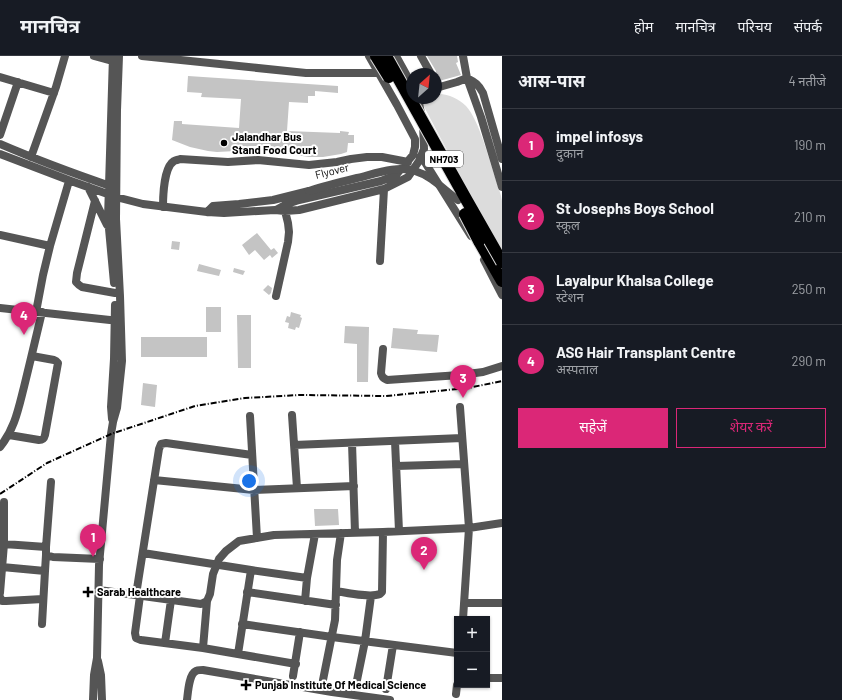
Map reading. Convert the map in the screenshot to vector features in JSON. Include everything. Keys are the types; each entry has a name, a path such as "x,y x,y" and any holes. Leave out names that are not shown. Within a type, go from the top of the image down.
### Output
{"highway":[{"name":"Flyover","path":"376,56 502,281"},
{"name":"NH703","path":"386,56 502,262"}],"street":[{"path":"31,157 54,93 65,56"},
{"path":"94,56 116,59 112,195 116,219 118,321 110,407 113,422 100,559 97,658 94,675 94,700"},
{"path":"142,56 306,73 379,73"},
{"path":"275,210 299,200 382,181 396,175 413,155 416,147 414,139 397,105 369,56"},
{"path":"396,56 406,74"},
{"path":"421,56 428,68"},
{"path":"463,56 467,78 481,117 502,187"},
{"path":"0,77 54,93"},
{"path":"442,85 467,78"},
{"path":"467,78 480,87 483,93 502,159"},
{"path":"0,135 18,82"},
{"path":"397,105 406,100"},
{"path":"0,154 69,181 143,204 224,213 299,210 384,189 408,177 419,161 424,149 423,118 420,104"},
{"path":"0,144 73,173 112,186"},
{"path":"421,156 472,239 502,295"},
{"path":"162,207 169,167 173,161 180,159 228,162 258,160 309,165 367,157 382,157 408,162"},
{"name":"Flyover","path":"207,212 213,206 273,200 382,172 401,169 414,170 426,175 437,182 458,200"},
{"path":"0,447 9,434 16,418 32,356 43,274 69,181"},
{"path":"88,187 109,229"},
{"path":"380,261 384,189"},
{"path":"112,195 108,218 118,321"},
{"path":"95,202 76,282 82,287 115,293"},
{"path":"276,296 288,242 289,232 285,211"},
{"path":"0,235 50,246"},
{"path":"0,308 118,321"},
{"path":"384,349 381,373 384,379 387,380 460,375 483,372 502,366"},
{"path":"9,434 39,440 42,440 46,435 58,364 54,360 32,356"},
{"path":"460,407 469,528 463,616"},
{"path":"292,415 297,488"},
{"path":"250,416 257,538"},
{"path":"294,445 462,438"},
{"path":"395,441 399,531"},
{"path":"252,455 166,443 161,444 143,553 138,596 135,633 136,638 296,664"},
{"path":"352,443 355,532"},
{"path":"396,466 464,464"},
{"path":"154,480 254,490 354,486"},
{"path":"42,624 51,482"},
{"path":"0,593 4,544 4,502"},
{"path":"203,648 207,601 210,594 213,574 219,559 226,551 239,541 274,535 469,528 502,523"},
{"path":"336,591 371,596 378,596 382,592 383,532"},
{"path":"323,680 335,620 337,560 341,533"},
{"path":"305,601 307,578 315,534"},
{"path":"4,544 46,551 53,558 100,559"},
{"path":"143,553 307,578"},
{"path":"2,567 45,571"},
{"path":"238,654 251,570"},
{"path":"99,590 201,604 207,601"},
{"path":"248,592 336,605"},
{"path":"356,685 365,641 371,596"},
{"path":"0,597 2,601 43,599"},
{"path":"165,643 171,600"},
{"path":"464,603 502,603"},
{"path":"242,624 454,653"},
{"path":"293,676 300,632"},
{"path":"386,689 393,645"},
{"path":"97,658 101,675 102,698"},
{"path":"187,700 192,674 203,670 332,692 390,700"},
{"path":"490,678 502,678"},
{"path":"456,694 457,688"}],"shaded area":[{"path":"442,94 457,99 471,112 487,150 502,201 502,250 423,104 442,104"}],"building":[{"path":"427,56 457,56 458,62 456,63 461,75 442,80 442,68 434,68"},
{"path":"188,76 338,86 338,93 315,91 315,96 308,96 308,103 289,102 287,131 349,132 348,135 354,135 354,143 348,143 347,152 341,154 323,157 309,157 282,153 261,146 254,146 236,151 208,151 190,147 172,140 174,121 182,121 182,124 239,128 241,99 201,97 202,93 187,92"},
{"path":"257,233 271,250 274,248 278,253 272,258 270,255 264,260 255,250 249,255 242,245"},
{"path":"172,241 180,242 179,250 171,249"},
{"path":"199,264 221,270 219,276 197,271"},
{"path":"234,268 245,271 243,275 233,272"},
{"path":"268,285 272,288 269,295 263,290"},
{"path":"206,307 221,307 221,332 206,332"},
{"path":"291,312 301,315 300,317 302,318 299,328 296,327 295,330 288,328 289,323 285,322 287,316 290,317"},
{"path":"237,315 251,315 251,368 238,368"},
{"path":"345,326 369,327 368,382 357,382 357,344 344,343"},
{"path":"393,328 418,330 417,334 439,335 437,352 391,348"},
{"path":"141,337 207,337 207,357 141,357"},
{"path":"143,383 157,385 155,407 141,405"},
{"path":"314,509 338,509 339,525 315,526"}],"railway":[{"path":"0,494 47,463 111,434 195,406 245,398 299,395 386,396 468,388 502,381"}],"place":[{"name":"Jalandhar Bus Stand Food Court","path":"224,143"},
{"name":"ASG Hair Transplant Centre","path":"24,335"},
{"name":"Layalpur Khalsa College","path":"463,398"},
{"name":"impel infosys","path":"93,557"},
{"name":"St Josephs Boys School","path":"424,570"},
{"name":"Sarab Healthcare","path":"88,592"},
{"name":"Punjab Institute Of Medical Science","path":"246,685"}]}
